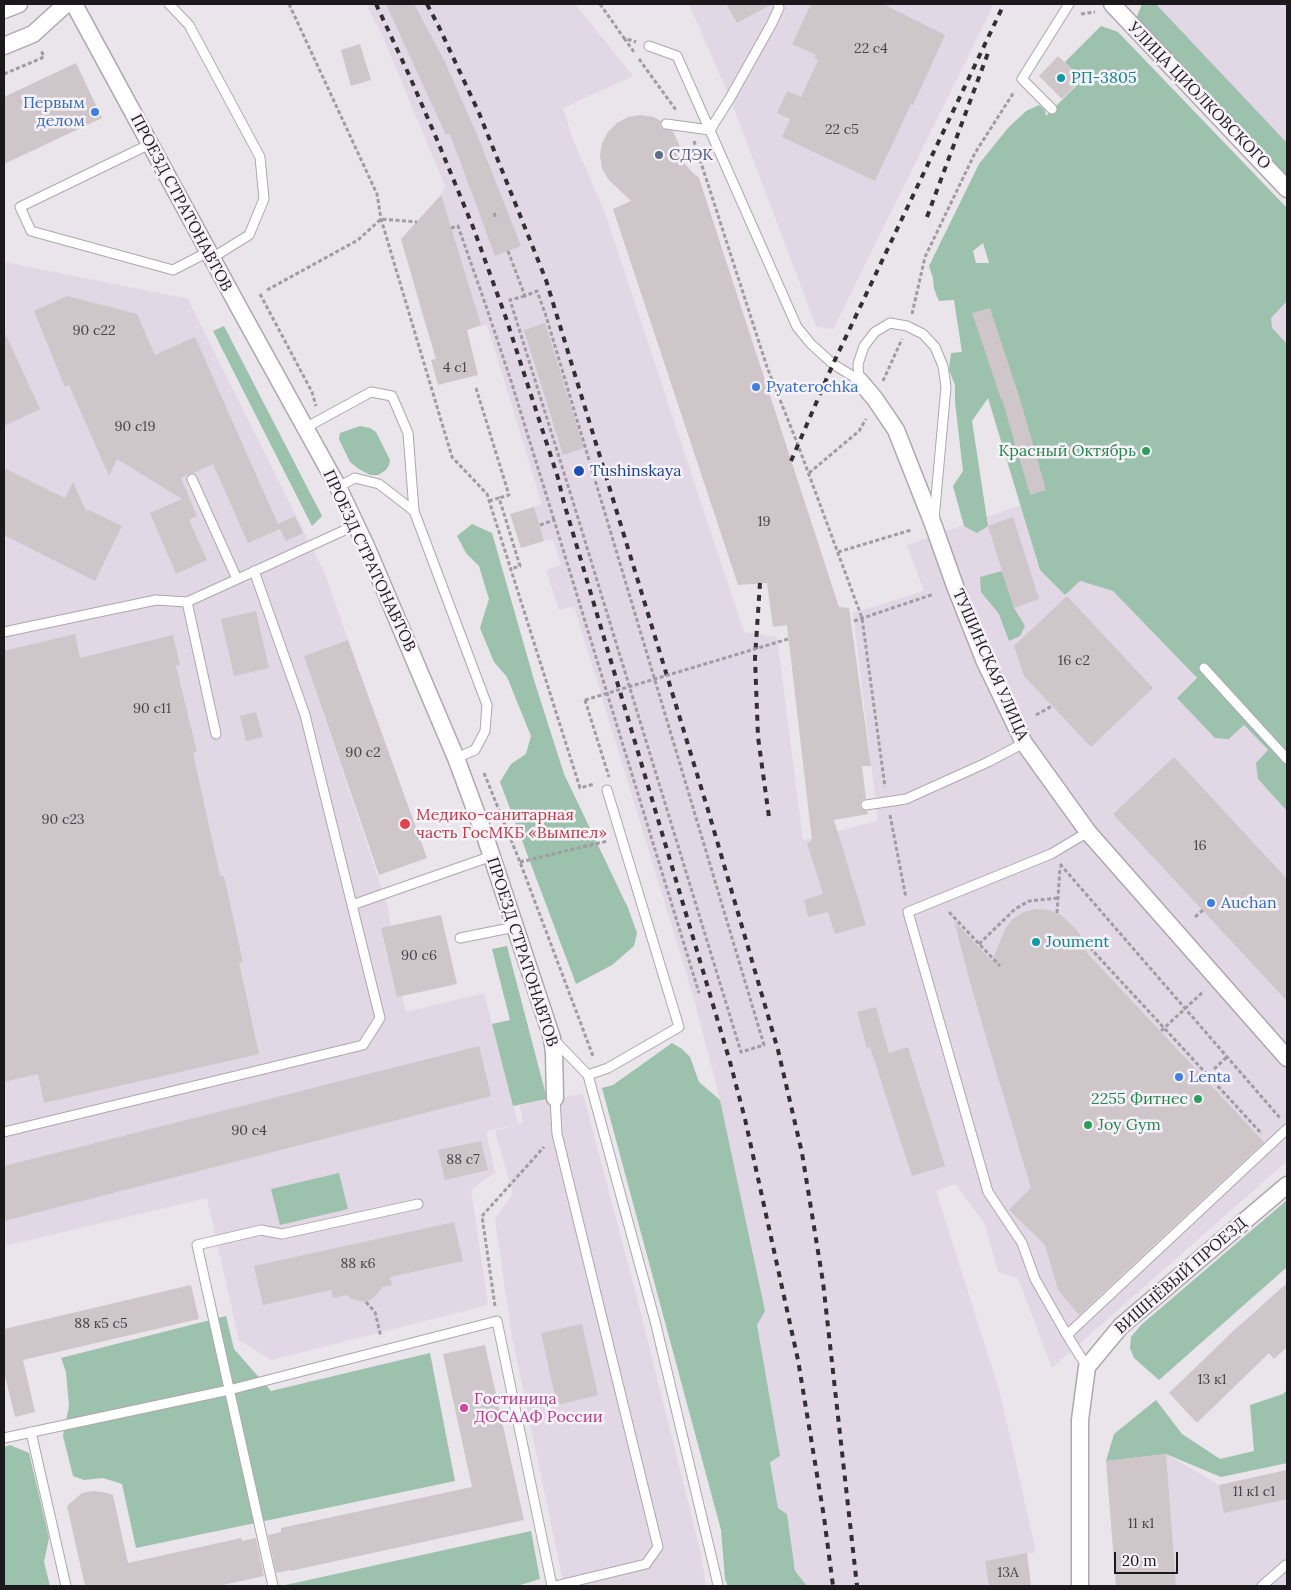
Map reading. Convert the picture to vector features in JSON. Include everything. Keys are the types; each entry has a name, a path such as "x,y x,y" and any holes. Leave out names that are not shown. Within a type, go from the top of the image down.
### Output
{"street":[{"path":"4,10 19,4"},
{"path":"4,46 33,34 66,4"},
{"name":"ПРОЕЗД СТРАТОНАВТОВ","path":"74,4 338,487 356,525 456,758 492,856 552,1038 555,1098"},
{"name":"УЛИЦА ЦИОЛКОВСКОГО","path":"1112,4 1287,188"},
{"name":"ТУШИНСКАЯ УЛИЦА","path":"859,380 875,399 896,430 985,662 1024,743 1088,832 1287,1058"},
{"name":"ВИШНЁВЫЙ ПРОЕЗД","path":"1088,1367 1121,1326 1287,1185"},
{"path":"1080,1586 1080,1420 1088,1367"}],"lane":[{"path":"150,144 20,207 31,231 173,270 249,236 264,199 260,157 189,25 169,4"},
{"path":"710,130 771,25 779,8 778,4"},
{"path":"1052,110 1022,79 1069,4"},
{"path":"649,46 677,56 797,327 811,344 834,364 859,380"},
{"path":"666,124 710,130"},
{"path":"859,380 858,364 864,346 874,332 890,324 908,326 923,334 935,347 943,366 946,387 933,524"},
{"path":"305,428 371,392 392,396 408,433 414,511 487,705 484,731 475,750 456,758"},
{"path":"338,487 355,478 379,484 414,511"},
{"path":"192,479 237,579"},
{"path":"4,632 156,600 187,602 356,525"},
{"path":"4,1132 363,1045 380,1018 305,715 254,571"},
{"path":"187,602 216,734"},
{"path":"1204,668 1287,759"},
{"path":"866,805 906,799 988,762 1024,743"},
{"path":"588,1074 608,1068 679,1027 607,790"},
{"path":"1088,832 1051,854 908,912 988,1192 1022,1243 1035,1279 1088,1367"},
{"path":"352,905 492,856"},
{"path":"460,938 515,927"},
{"path":"552,1038 588,1074 655,1321 718,1586"},
{"path":"4,1436 229,1390 497,1321 554,1586 646,1564 658,1546 557,1134 555,1098"},
{"path":"1067,1335 1287,1129"},
{"path":"273,1586 197,1245 262,1230 282,1234 418,1204"},
{"path":"31,1432 66,1586"},
{"path":"1262,1586 1286,1565"}],"path":[{"path":"289,4 377,194 381,220 452,457 487,494 580,788"},
{"path":"600,4 689,127 767,367 809,473 862,618 887,802 908,912"},
{"path":"624,38 649,46"},
{"path":"4,74 44,57 41,50"},
{"path":"912,314 925,257 976,153 1022,79"},
{"path":"494,213 496,219"},
{"path":"267,290 358,240 381,220 417,222"},
{"path":"452,228 458,226 512,384 699,993"},
{"path":"508,251 525,296"},
{"path":"538,291 546,316 764,1046 742,1052 566,476 510,300 525,296 538,291"},
{"path":"880,388 902,337"},
{"path":"476,388 509,495 489,501"},
{"path":"809,473 860,431 868,415"},
{"path":"499,498 520,566 510,569"},
{"path":"540,525 554,520"},
{"path":"508,526 514,524"},
{"path":"838,552 911,530"},
{"path":"512,541 518,539"},
{"path":"854,621 934,594"},
{"path":"606,768 585,700 788,639"},
{"path":"1036,715 1052,706"},
{"path":"520,862 621,838"},
{"path":"1051,854 1281,1119"},
{"path":"1057,913 1060,865"},
{"path":"979,944 1015,909 1030,901 1058,898"},
{"path":"939,901 1000,966"},
{"path":"1194,917 1202,910"},
{"path":"1081,938 1262,1135"},
{"path":"1161,1031 1204,991"},
{"path":"1214,1069 1227,1057"},
{"path":"497,1321 482,1216 557,1134"},
{"path":"366,1302 375,1312 385,1350"}],"shaded area":[{"path":"366,4 575,4 633,76 563,108 572,137 605,213 744,632 777,637 803,840 878,821 853,613 924,591 907,545 1021,505 1040,570 1113,591 1197,679 1230,739 1244,725 1268,751 1258,779 1287,811 1287,1161 1052,1368 1018,1278 998,1272 985,1224 955,1184 936,1191 1000,1393 1036,1552 985,1561 989,1586 807,1586 795,1571 787,1514 778,1508 770,1461 780,1456 757,1325 737,1184 720,1100 693,995 574,606 559,610 546,570 561,565 553,539 544,541 534,507 542,504 487,324 430,341 401,239 441,195 445,186 383,37"},
{"path":"689,4 994,4 833,329 816,326 730,98"},
{"path":"1156,4 1287,4 1287,143"},
{"path":"1287,260 1287,351 1243,303"},
{"path":"4,262 188,299 325,574 348,640 304,656 387,905 391,926 381,929 397,997 402,996 406,1012 484,993 518,1124 486,1131 495,1172 471,1190 488,1305 271,1360 239,1340 207,1198 4,1246"},
{"path":"583,1094 635,1290 700,1550 706,1586 564,1586 512,1337 495,1219 513,1194 495,1131 523,1123 520,1105"},
{"path":"1166,1454 1219,1485 1287,1470 1287,1586 1116,1586 1106,1461"}],"green space":[{"path":"1142,4 1156,4 1287,143 1287,180 1135,21"},
{"name":"Красный Октябрь","path":"1101,26 1118,32 1287,208 1287,301 1271,318 1272,328 1287,344 1287,811 1258,779 1256,763 1268,750 1244,725 1229,739 1215,738 1177,698 1197,678 1113,591 1080,581 1065,595 1040,570 988,398 972,421 988,526 977,533 964,526 953,486 963,471 955,402 955,385 949,370 951,353 962,352 954,300 939,301 934,289 929,266 979,164 1008,128 1026,111 1039,105 1045,110 1046,116 1082,80 1065,62","holes":["983,243 989,263 976,263 973,251"]},
{"path":"224,326 322,516 312,526 213,331"},
{"path":"360,426 370,428 376,432 390,460 386,470 378,475 370,475 350,462 339,439 340,433"},
{"path":"472,524 492,533 534,680 564,774 628,908 637,933 634,946 612,965 576,984 500,782 511,764 526,754 531,736 507,677 494,662 480,628 489,599 479,566 466,553 457,536"},
{"path":"1002,571 1014,608 1025,626 1020,636 1009,641 999,614 981,592 980,577"},
{"path":"507,946 547,1099 513,1106 492,1024 510,1020 492,949"},
{"path":"672,1043 690,1057 699,1082 720,1100 765,1311 757,1325 780,1456 770,1462 778,1508 787,1514 795,1571 807,1586 728,1586 725,1579 721,1530 602,1088 613,1085"},
{"path":"339,1173 348,1209 280,1225 271,1189"},
{"path":"1287,1200 1287,1267 1159,1380 1134,1358 1130,1348 1131,1337 1141,1325"},
{"path":"226,1316 234,1349 271,1391 430,1353 455,1481 136,1548 122,1484 103,1478 84,1480 73,1476 63,1436 69,1406 66,1372 61,1358"},
{"path":"1287,1390 1287,1463 1221,1477 1166,1454 1106,1461 1114,1434 1156,1400 1182,1434 1220,1459 1254,1451 1250,1405 1283,1394"},
{"path":"10,1445 29,1453 49,1538 44,1562 50,1586 4,1586 4,1447"},
{"path":"531,1531 540,1579 517,1586 281,1586"}],"building":[{"path":"386,4 414,4 445,62 478,137 521,246 495,256 450,134 446,135"},
{"path":"726,4 772,4 737,23"},
{"path":"811,4 883,4 945,35 875,181 782,137 790,119 777,113 787,91 801,97 818,60 814,58 816,55 792,44"},
{"path":"360,44 371,80 351,86 341,50"},
{"name":"РП-3805","path":"1058,56 1082,79 1062,99 1039,76"},
{"path":"76,63 102,118 4,164 4,97"},
{"path":"640,115 654,117 661,121 660,126 663,129 673,131 680,147 683,162 699,178 839,607 849,608 871,766 862,766 866,799 862,800 860,805 861,809 867,811 868,814 834,820 866,925 835,934 828,912 808,917 804,900 823,894 807,843 812,841 787,625 773,627 767,583 738,585 613,209 631,201 608,179 602,168 600,155 602,143 608,132 617,123 628,117"},
{"path":"441,195 481,325 467,330 478,375 438,385 431,360 436,359 401,239"},
{"path":"67,296 137,314 155,355 195,337 278,524 295,516 303,533 286,541 280,529 248,543 213,464 181,478 197,516 189,520 207,560 176,574 150,513 182,499 117,459 109,476 69,385 65,387 34,311"},
{"path":"990,308 1020,399 1046,490 1030,495 1002,399 972,313"},
{"path":"545,323 584,448 563,455 524,330"},
{"path":"4,331 40,409 4,426"},
{"path":"4,468 65,498 73,482 86,511 89,510 122,526 95,581 4,535"},
{"path":"534,507 544,541 521,548 510,514"},
{"path":"1013,517 1039,599 1014,608 988,526"},
{"path":"1067,596 1153,688 1091,747 1024,676 1014,646"},
{"path":"256,611 269,668 234,676 221,619"},
{"path":"75,634 80,658 173,635 180,665 176,666 197,752 193,753 220,876 224,876 243,962 239,963 259,1054 44,1103 38,1074 4,1082 4,651"},
{"path":"348,640 427,858 379,875 304,656"},
{"path":"256,712 263,737 246,741 240,716"},
{"path":"1174,757 1287,879 1287,1001 1113,814"},
{"path":"1036,909 1049,910 1061,915 1071,924 1079,933 1087,953 1264,1142 1079,1315 1058,1290 1045,1245 1009,1210 1031,1188 973,993 954,921 992,961 1005,929 1013,919 1024,912"},
{"path":"441,915 457,984 397,997 381,928"},
{"path":"876,1007 889,1053 908,1047 945,1166 912,1176 870,1047 867,1048 857,1012"},
{"path":"479,1046 491,1096 4,1221 4,1166"},
{"path":"481,1141 488,1170 445,1180 438,1150"},
{"path":"454,1222 463,1261 390,1277 392,1285 382,1287 372,1299 366,1302 352,1299 347,1295 333,1298 331,1290 263,1305 254,1266"},
{"path":"1287,1283 1287,1347 1274,1359 1269,1353 1197,1423 1169,1393 1230,1334"},
{"path":"191,1285 199,1319 23,1360 35,1412 15,1417 4,1372 4,1329"},
{"path":"582,1324 598,1395 557,1405 541,1333"},
{"path":"485,1345 524,1520 276,1573 268,1535 281,1532 281,1528 472,1487 443,1354"},
{"path":"1166,1454 1176,1586 1116,1586 1106,1461"},
{"path":"1287,1470 1287,1499 1224,1513 1219,1485"},
{"path":"93,1491 113,1495 128,1563 241,1538 242,1541 256,1538 264,1576 218,1586 85,1586 67,1506 82,1493"},
{"path":"1027,1553 1031,1586 989,1586 985,1561"}],"railway":[{"path":"376,4 438,142 473,227 506,318 558,478 730,1062 745,1119 798,1360 824,1517 833,1586"},
{"path":"427,4 479,113 546,280 708,810 778,1050 802,1153 823,1282 857,1586"},
{"path":"791,461 833,364 1004,4"},
{"path":"927,217 988,53"},
{"path":"760,583 755,658 758,737 769,817"}],"place":[{"name":"РП-3805","path":"1061,78"},
{"name":"Первым делом","path":"95,112"},
{"name":"СДЭК","path":"659,155"},
{"name":"Pyaterochka","path":"756,387"},
{"name":"Красный Октябрь","path":"1146,451"},
{"name":"Tushinskaya","path":"579,471"},
{"name":"Медико-санитарная часть ГосМКБ «Вымпел»","path":"405,824"},
{"name":"Auchan","path":"1211,903"},
{"name":"Joument","path":"1036,942"},
{"name":"Lenta","path":"1179,1077"},
{"name":"2255 Фитнес","path":"1198,1099"},
{"name":"Joy Gym","path":"1088,1125"},
{"name":"Гостиница ДОСААФ России","path":"464,1408"}]}
